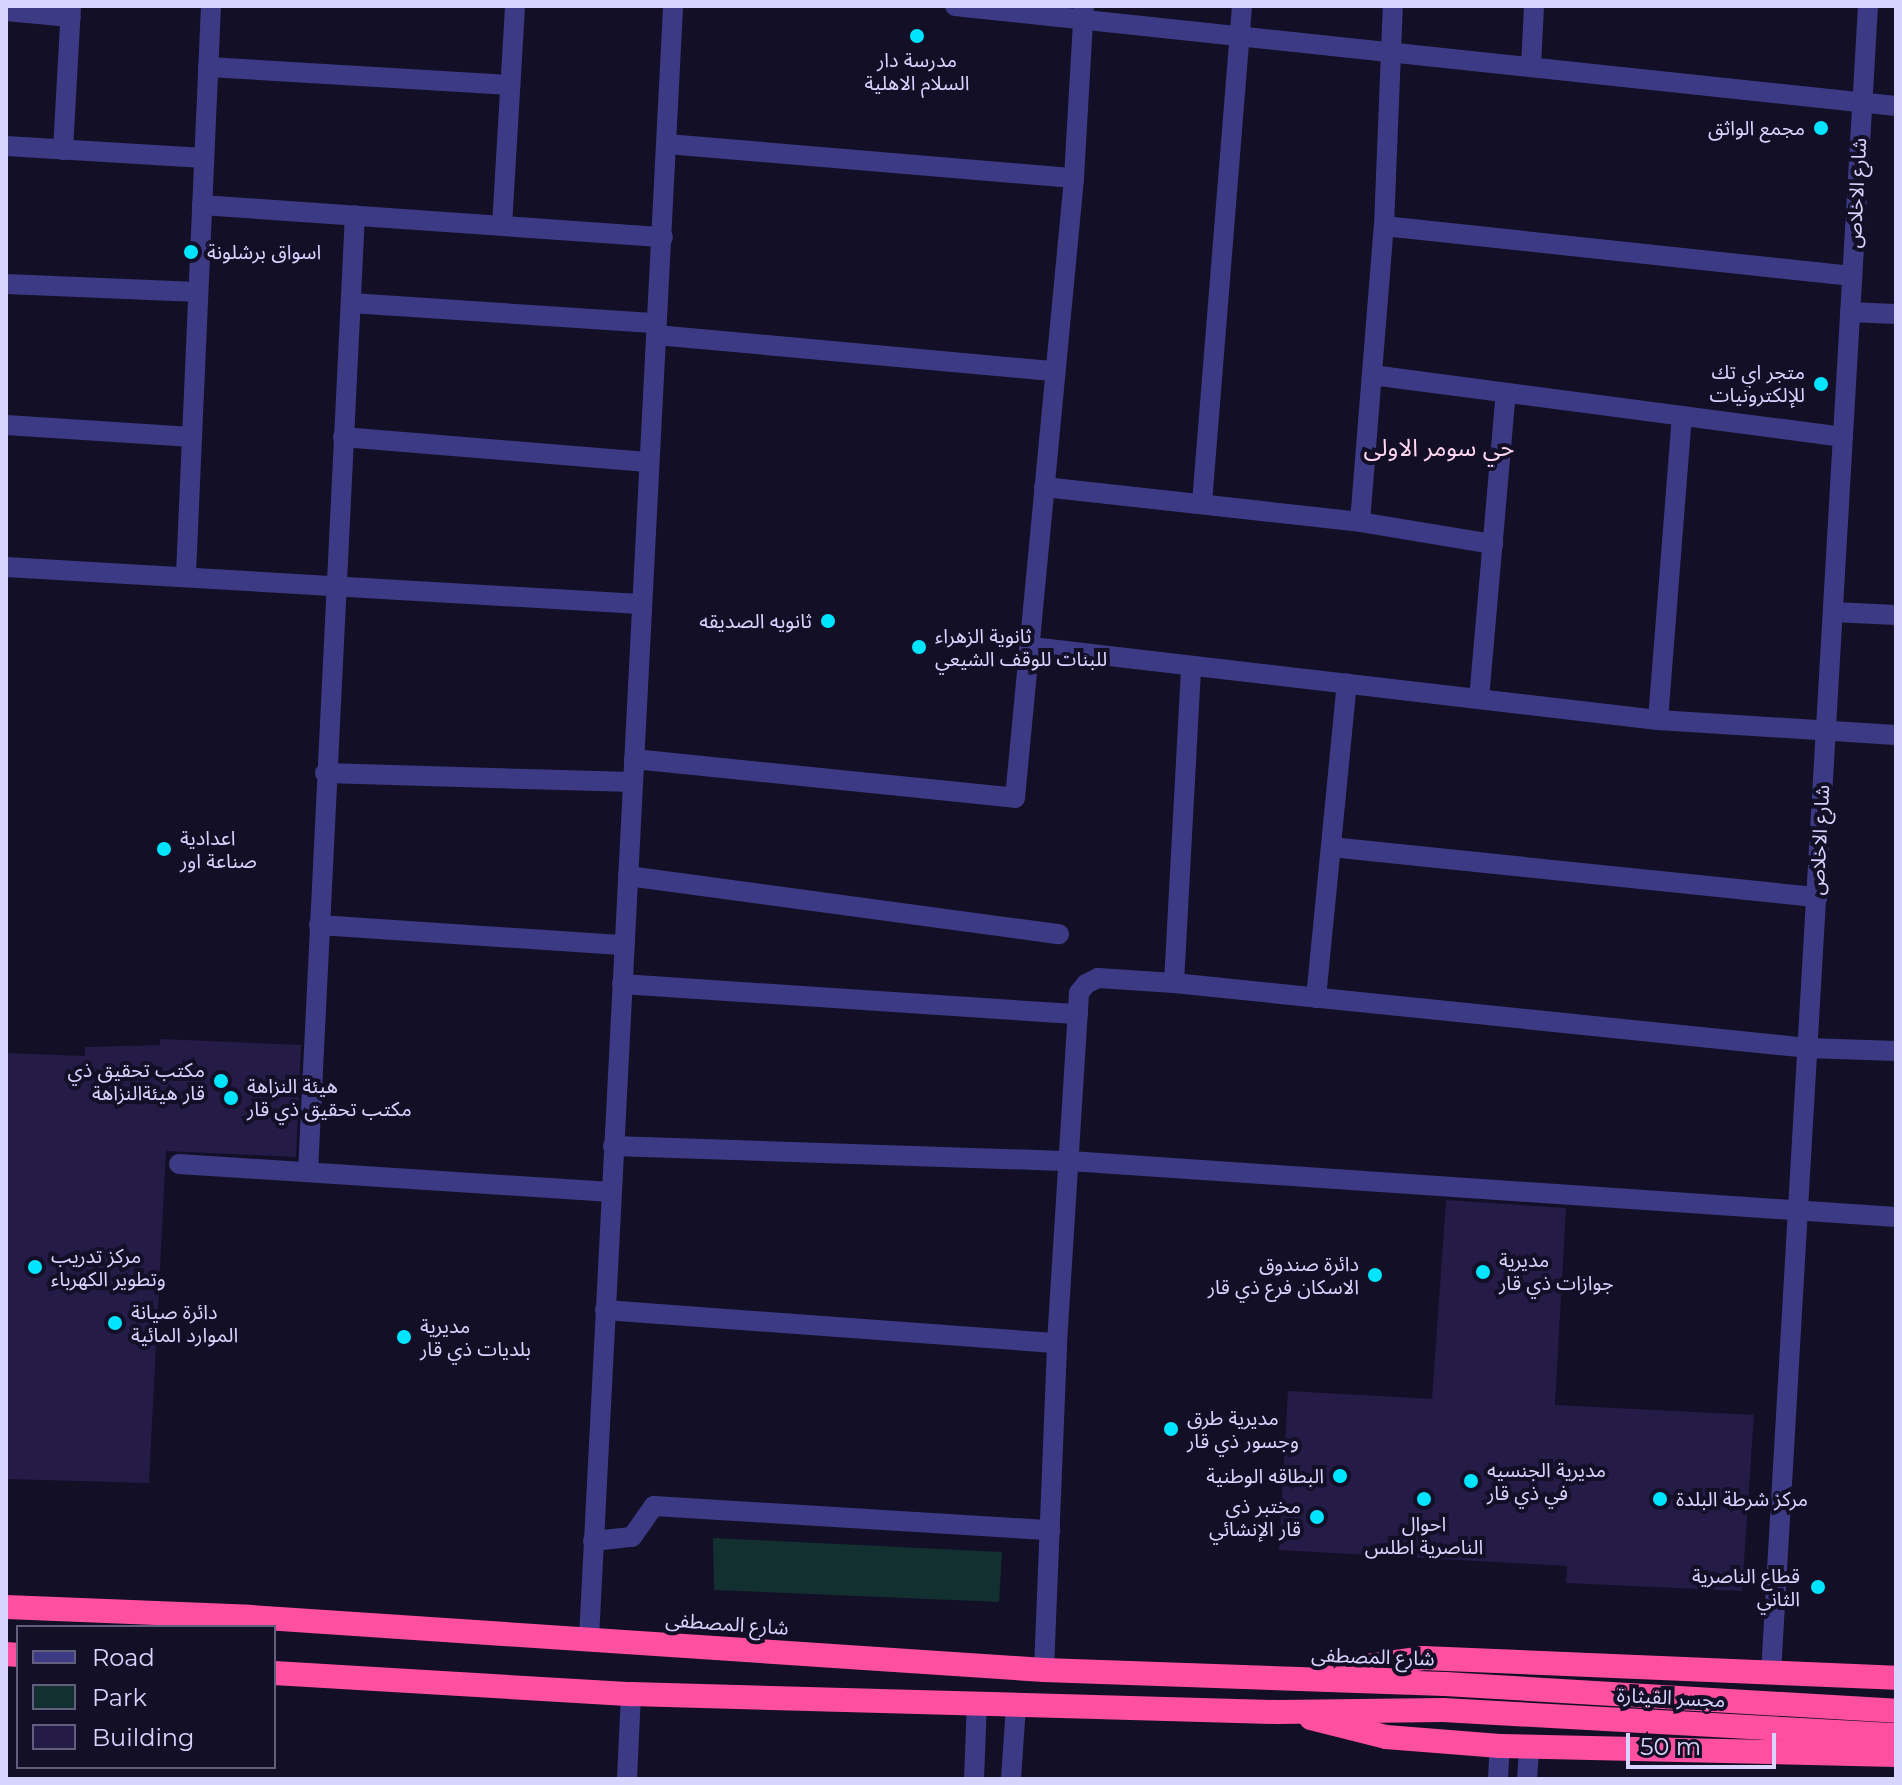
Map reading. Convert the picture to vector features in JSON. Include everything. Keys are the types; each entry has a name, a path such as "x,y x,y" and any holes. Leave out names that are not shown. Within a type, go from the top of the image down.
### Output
{"highway":[{"name":"شارع المصطفى","path":"6,1607 215,1621 589,1638 1044,1670 1445,1684"},
{"path":"1280,1678 1423,1658 1896,1678"},
{"path":"276,1673 631,1694 1277,1712 1386,1737 1500,1746 1896,1755"},
{"name":"مجسر القيثارة","path":"1445,1684 1896,1711"},
{"name":"مجسر القيثارة","path":"1277,1712 1443,1710 1896,1735"}],"street":[{"path":"186,574 211,6"},
{"path":"502,226 515,6"},
{"path":"589,1638 647,462 663,237 673,6"},
{"path":"955,6 1083,12 1240,36 1896,106"},
{"path":"1202,503 1242,6"},
{"path":"1360,522 1384,226 1393,6"},
{"path":"1531,67 1534,6"},
{"name":"شارع الاخلاص","path":"1771,1673 1868,6"},
{"path":"6,11 71,11 63,150"},
{"path":"634,759 1015,798 1032,647 1054,371 1074,178 1083,12"},
{"path":"208,67 510,85"},
{"path":"667,144 1074,178"},
{"path":"6,146 204,158"},
{"path":"202,205 663,237"},
{"path":"308,1172 334,587 355,215"},
{"path":"1384,226 1852,276"},
{"path":"6,284 198,292"},
{"path":"351,303 656,329 1054,371"},
{"path":"1850,312 1896,314"},
{"path":"1372,375 1843,437"},
{"path":"1479,699 1506,393"},
{"path":"1658,720 1682,416"},
{"path":"6,425 192,437"},
{"path":"343,437 647,462"},
{"path":"1044,487 1360,522 1493,544"},
{"path":"6,567 186,574 334,587 640,604"},
{"path":"1833,612 1896,615"},
{"path":"1032,647 1658,720 1896,735"},
{"path":"1174,983 1191,667"},
{"path":"1316,998 1347,684"},
{"path":"325,773 632,782"},
{"path":"1331,847 1817,897"},
{"path":"628,876 1059,934"},
{"path":"319,925 624,945"},
{"path":"1044,1670 1057,1343 1082,988 1098,978 1174,983 1808,1048 1896,1051"},
{"path":"622,984 1078,1014"},
{"path":"613,1146 1070,1161 1896,1217"},
{"path":"179,1164 611,1192"},
{"path":"605,1310 1057,1343"},
{"path":"593,1541 632,1537 654,1506 1050,1530"},
{"path":"627,1779 631,1694"},
{"path":"974,1779 977,1702"},
{"path":"1011,1779 1016,1705"},
{"path":"1498,1779 1500,1746"},
{"path":"1527,1779 1529,1747"}],"green space":[{"path":"713,1538 1002,1552 999,1602 714,1590"}],"building":[{"path":"160,1039 301,1045 296,1157 166,1151 149,1483 6,1479 6,1053 85,1056 85,1047 160,1045"},
{"path":"1446,1200 1566,1208 1555,1405 1754,1415 1742,1591 1566,1583 1567,1566 1279,1550 1288,1391 1432,1399"}],"place":[{"name":"مدرسة دار السلام الاهلية","path":"917,36"},
{"name":"مجمع الواثق","path":"1821,128"},
{"name":"اسواق برشلونة","path":"191,252"},
{"name":"متجر اي تك للإلكترونيات","path":"1821,384"},
{"name":"ثانويه الصديقه","path":"828,621"},
{"name":"ثانوية الزهراء للبنات للوقف الشيعي","path":"919,647"},
{"name":"اعدادية صناعة اور","path":"164,849"},
{"name":"مكتب تحقيق ذي قار هيئةالنزاهة","path":"221,1081"},
{"name":"هيئة النزاهة مكتب تحقيق ذي قار","path":"231,1098"},
{"name":"مركز تدريب وتطوير الكهرباء","path":"35,1267"},
{"name":"مديرية جوازات ذي قار","path":"1483,1272"},
{"name":"دائرة صندوق الاسكان فرع ذي قار","path":"1375,1275"},
{"name":"دائرة صيانة الموارد المائية","path":"115,1323"},
{"name":"مديرية بلديات ذي قار","path":"404,1337"},
{"name":"مديرية طرق وجسور ذي قار","path":"1171,1429"},
{"name":"البطاقه الوطنية","path":"1340,1476"},
{"name":"مديرية الجنسيه في ذي قار","path":"1471,1481"},
{"name":"احوال الناصرية اطلس","path":"1424,1499"},
{"name":"مركز شرطة البلدة","path":"1660,1499"},
{"name":"مختبر ذي قار الإنشائي","path":"1317,1517"},
{"name":"قطاع الناصرية الثاني","path":"1818,1587"}],"district":[{"name":"حي سومر الاولى","path":"1439,448"}]}
